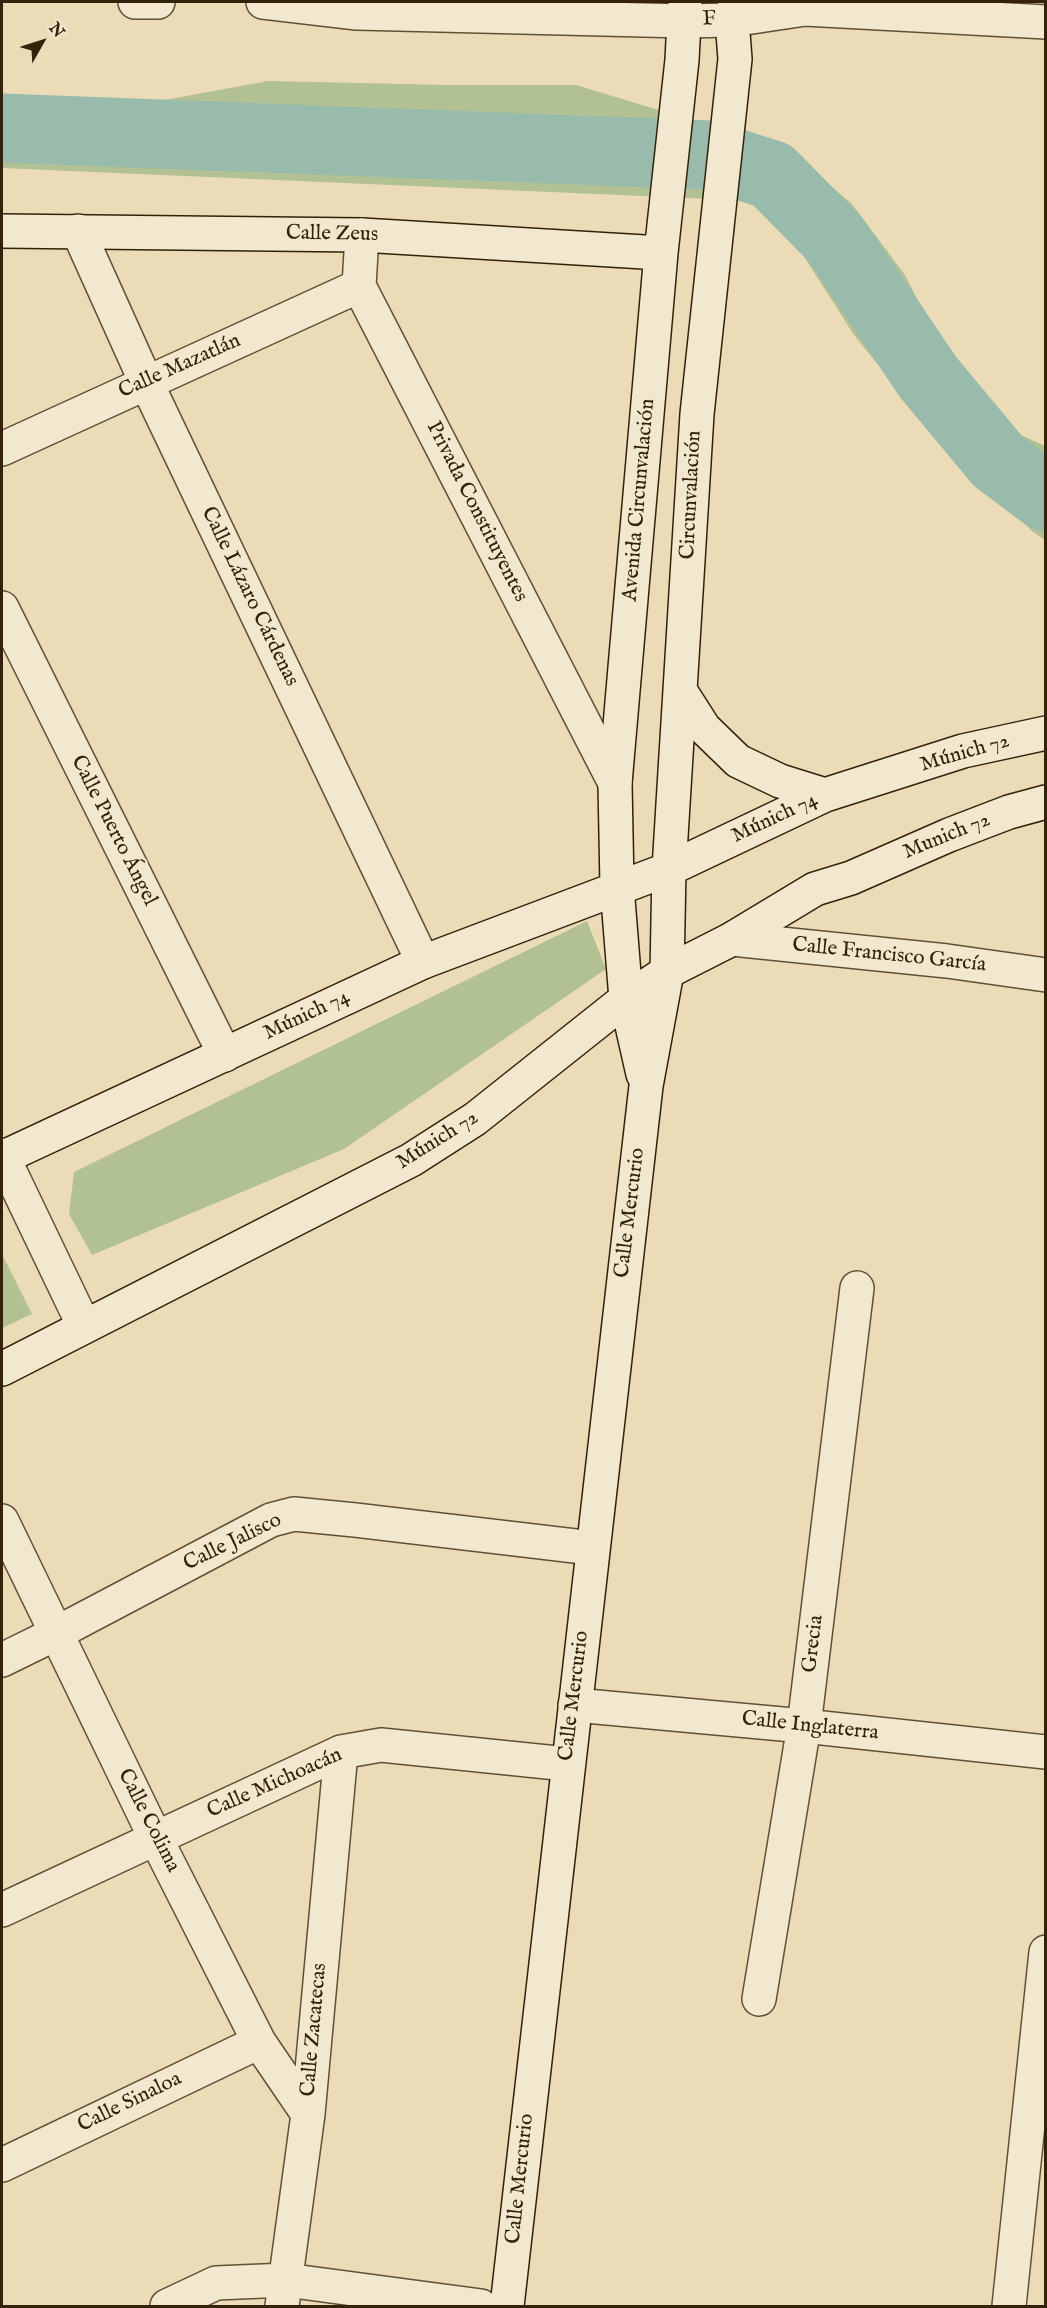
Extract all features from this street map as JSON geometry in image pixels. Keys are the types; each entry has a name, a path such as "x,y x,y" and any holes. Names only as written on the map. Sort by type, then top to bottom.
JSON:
{"street":[{"path":"135,2 158,2"},
{"name":"F","path":"263,2 358,7 685,11 805,9 1046,22"},
{"name":"Avenida Circunvalación","path":"626,999 617,887 615,783 685,11"},
{"name":"Circunvalación","path":"667,972 669,869 697,414 735,59 734,11"},
{"name":"Calle Zeus","path":"2,231 664,237"},
{"name":"Calle Lázaro Cárdenas","path":"78,231 146,382 423,962"},
{"path":"359,286 362,235"},
{"name":"Calle Mazatlán","path":"2,449 359,286"},
{"name":"Privada Constituyentes","path":"359,286 615,783"},
{"name":"Calle Puerto Ángel","path":"2,608 225,1055"},
{"path":"681,692 704,728 738,761 780,781 825,795"},
{"name":"Múnich 72","path":"885,777 963,751 1046,734"},
{"name":"Múnich 74","path":"2,1157 423,962 669,869 825,795 885,777"},
{"name":"Munich 72","path":"851,878 949,835 1046,802"},
{"name":"Múnich 72","path":"2,1369 411,1160 475,1119 626,999 667,972 732,939 815,890 851,878"},
{"name":"Calle Francisco García","path":"732,939 947,961 1046,975"},
{"name":"Calle Mercurio","path":"507,2307 567,1764 646,1086 667,972"},
{"name":"Calle Mercurio","path":"626,999 646,1086"},
{"path":"2,1157 84,1326"},
{"name":"Grecia","path":"759,1999 804,1726 857,1288"},
{"name":"Calle Jalisco","path":"2,1660 271,1520 294,1514 592,1548"},
{"name":"Calle Colima","path":"2,1521 155,1837 259,2042 308,2114"},
{"name":"Calle Inglaterra","path":"575,1705 804,1726 1046,1752"},
{"name":"Calle Michoacán","path":"2,1910 341,1752 381,1745 567,1764"},
{"name":"Calle Zacatecas","path":"284,2293 308,2114 341,1752"},
{"path":"1009,2307 1046,1952"},
{"name":"Calle Sinaloa","path":"2,2165 259,2042"},
{"path":"166,2307 216,2283 284,2293 481,2307"}],"green space":[{"path":"268,81 576,85 787,149 852,204 905,275 952,367 1010,430 1045,446 1045,540 1033,532 933,433 854,335 798,247 757,201 2,168 2,103 121,108"},
{"path":"587,921 606,969 344,1149 92,1255 69,1214 74,1172"},
{"path":"2,1254 32,1314 2,1328"}],"waterway":[{"path":"2,128 709,155 772,175 835,239 928,377 998,461 1046,497"}]}
